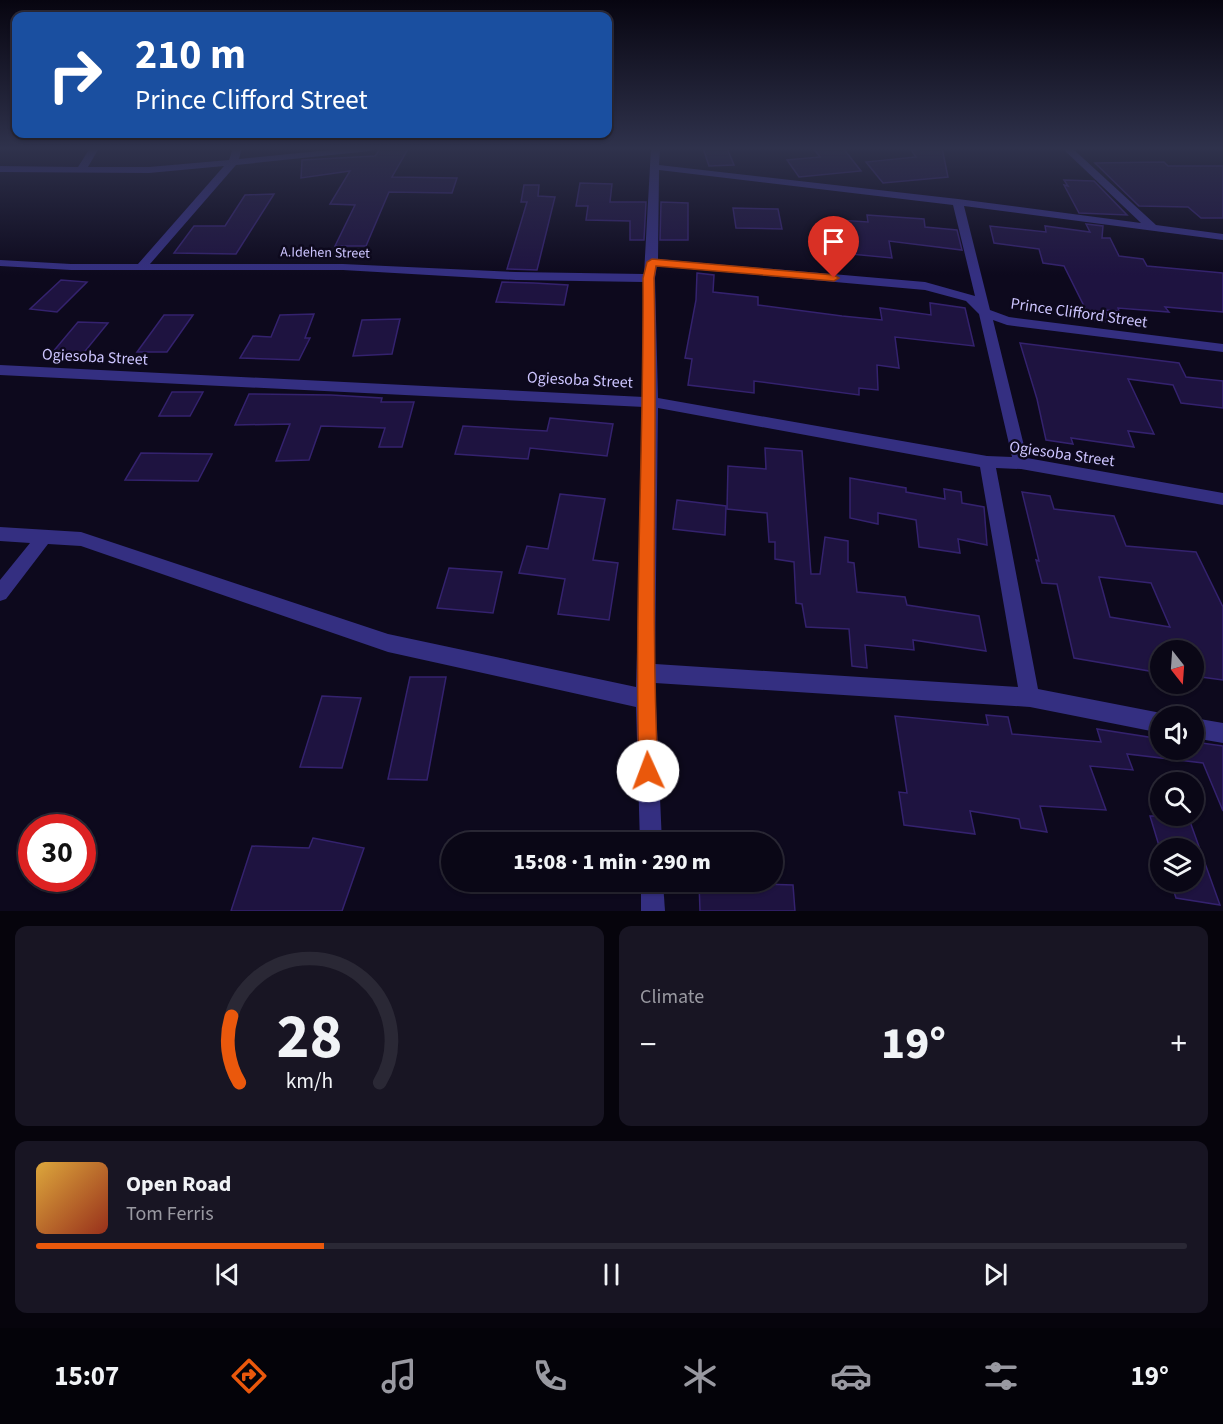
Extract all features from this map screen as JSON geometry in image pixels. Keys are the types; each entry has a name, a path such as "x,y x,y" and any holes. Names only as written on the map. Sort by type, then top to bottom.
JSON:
{"street":[{"path":"141,267 208,191"},
{"path":"651,832 645,699 651,402 650,270 654,191"},
{"path":"859,191 1223,237"},
{"path":"1113,191 1154,229"},
{"path":"958,202 1021,463"},
{"name":"A.Idehen Street","path":"0,263 71,267 343,267 516,276 650,270"},
{"name":"Prince Clifford Street","path":"650,270 925,286 970,298 984,312 1007,321 1223,348"},
{"name":"Ogiesoba Street","path":"0,370 651,402 987,462 1021,463 1223,499"},
{"path":"987,462 1030,698"},
{"path":"0,534 81,539 388,643 645,699"},
{"path":"0,593 44,537"},
{"path":"647,672 1030,698 1150,721"},
{"path":"1204,730 1223,733"},
{"path":"652,892 653,911"}],"building":[{"path":"338,191 453,191 452,193 389,192 366,246 335,246 355,205 330,204"},
{"path":"523,191 538,191 538,196 555,197 537,270 507,269 527,202 521,202"},
{"path":"579,191 611,191 610,202 646,202 644,240 630,240 630,221 586,220 588,206 576,206"},
{"path":"1067,191 1103,191 1127,215 1079,213"},
{"path":"1123,191 1223,191 1223,218 1201,218 1188,207 1139,206"},
{"path":"274,194 236,254 174,253 194,226 225,226 245,195"},
{"path":"661,202 688,203 688,240 660,240"},
{"path":"733,208 778,209 782,229 736,228"},
{"path":"867,215 924,219 925,227 957,230 962,250 889,241 892,258 840,253 838,220 868,222"},
{"path":"1086,224 1103,226 1102,238 1110,238 1119,256 1143,259 1147,266 1223,273 1223,312 1165,307 1169,312 1118,308 1119,311 1105,310 1110,322 1091,320 1064,266 1043,263 1039,249 994,243 990,226 1046,232 1045,226 1090,232"},
{"path":"697,273 714,275 713,292 758,297 758,305 842,316 882,320 880,308 931,315 930,303 965,308 974,346 895,337 899,368 877,365 878,390 859,388 859,395 754,381 754,393 688,385 692,359 685,358 696,300"},
{"path":"61,280 87,282 57,312 30,309"},
{"path":"502,282 568,285 564,305 496,302"},
{"path":"314,314 305,338 310,338 299,360 240,358 253,336 271,337 280,315"},
{"path":"164,315 193,315 167,352 137,352"},
{"path":"400,319 392,354 353,356 362,320"},
{"path":"78,322 108,323 77,361 46,360"},
{"path":"1020,343 1179,363 1186,377 1223,381 1223,408 1181,403 1173,385 1128,379 1154,434 1128,431 1134,447 1071,438 1073,444 1046,440 1037,399"},
{"path":"172,392 203,392 190,416 159,416"},
{"path":"249,394 331,395 382,398 381,402 414,402 402,447 379,447 385,428 321,426 309,460 276,461 290,424 235,425"},
{"path":"550,418 613,424 607,456 530,448 528,459 455,454 463,426 547,431"},
{"path":"765,448 802,451 811,574 820,574 825,537 848,541 848,562 854,563 857,592 905,597 907,605 979,616 986,651 913,640 914,650 865,645 867,668 852,666 849,629 806,627 802,604 796,603 794,562 775,559 775,542 769,542 767,513 727,509 728,466 766,469"},
{"path":"141,453 212,454 198,481 125,480"},
{"path":"850,478 906,488 906,492 945,499 944,489 961,492 962,503 984,507 987,545 958,539 960,553 919,547 916,520 878,513 878,524 850,518"},
{"path":"1022,492 1050,496 1054,509 1114,516 1126,546 1196,552 1223,607 1223,680 1204,677 1204,640 1150,640 1150,671 1074,658 1057,584 1042,583 1036,560 1039,561","holes":["1099,577 1151,583 1170,627 1110,617"]},
{"path":"560,494 605,499 593,560 618,563 609,620 558,614 565,579 519,573 527,546 548,549"},
{"path":"677,500 726,506 725,535 673,529"},
{"path":"449,568 502,572 493,613 437,608"},
{"path":"410,677 446,677 427,780 388,779"},
{"path":"322,696 361,698 342,768 300,767"},
{"path":"986,715 1008,717 1012,734 1101,742 1097,729 1150,737 1150,757 1127,754 1133,770 1090,766 1106,810 1040,806 1047,832 1021,828 1019,819 970,811 975,834 904,825 899,792 907,793 895,716 988,725"},
{"path":"1204,743 1223,746 1223,811 1203,763 1178,760 1204,760"},
{"path":"1153,826 1192,826 1196,838 1157,838"},
{"path":"313,838 364,848 342,911 231,911 252,846 309,848"},
{"path":"1204,860 1220,905 1176,898 1174,892 1204,892"},
{"path":"783,885 793,885 795,911 700,911 699,892 783,892"}],"route":[{"path":"648,771 645,699 651,402 649,278 652,262 834,278"}]}
